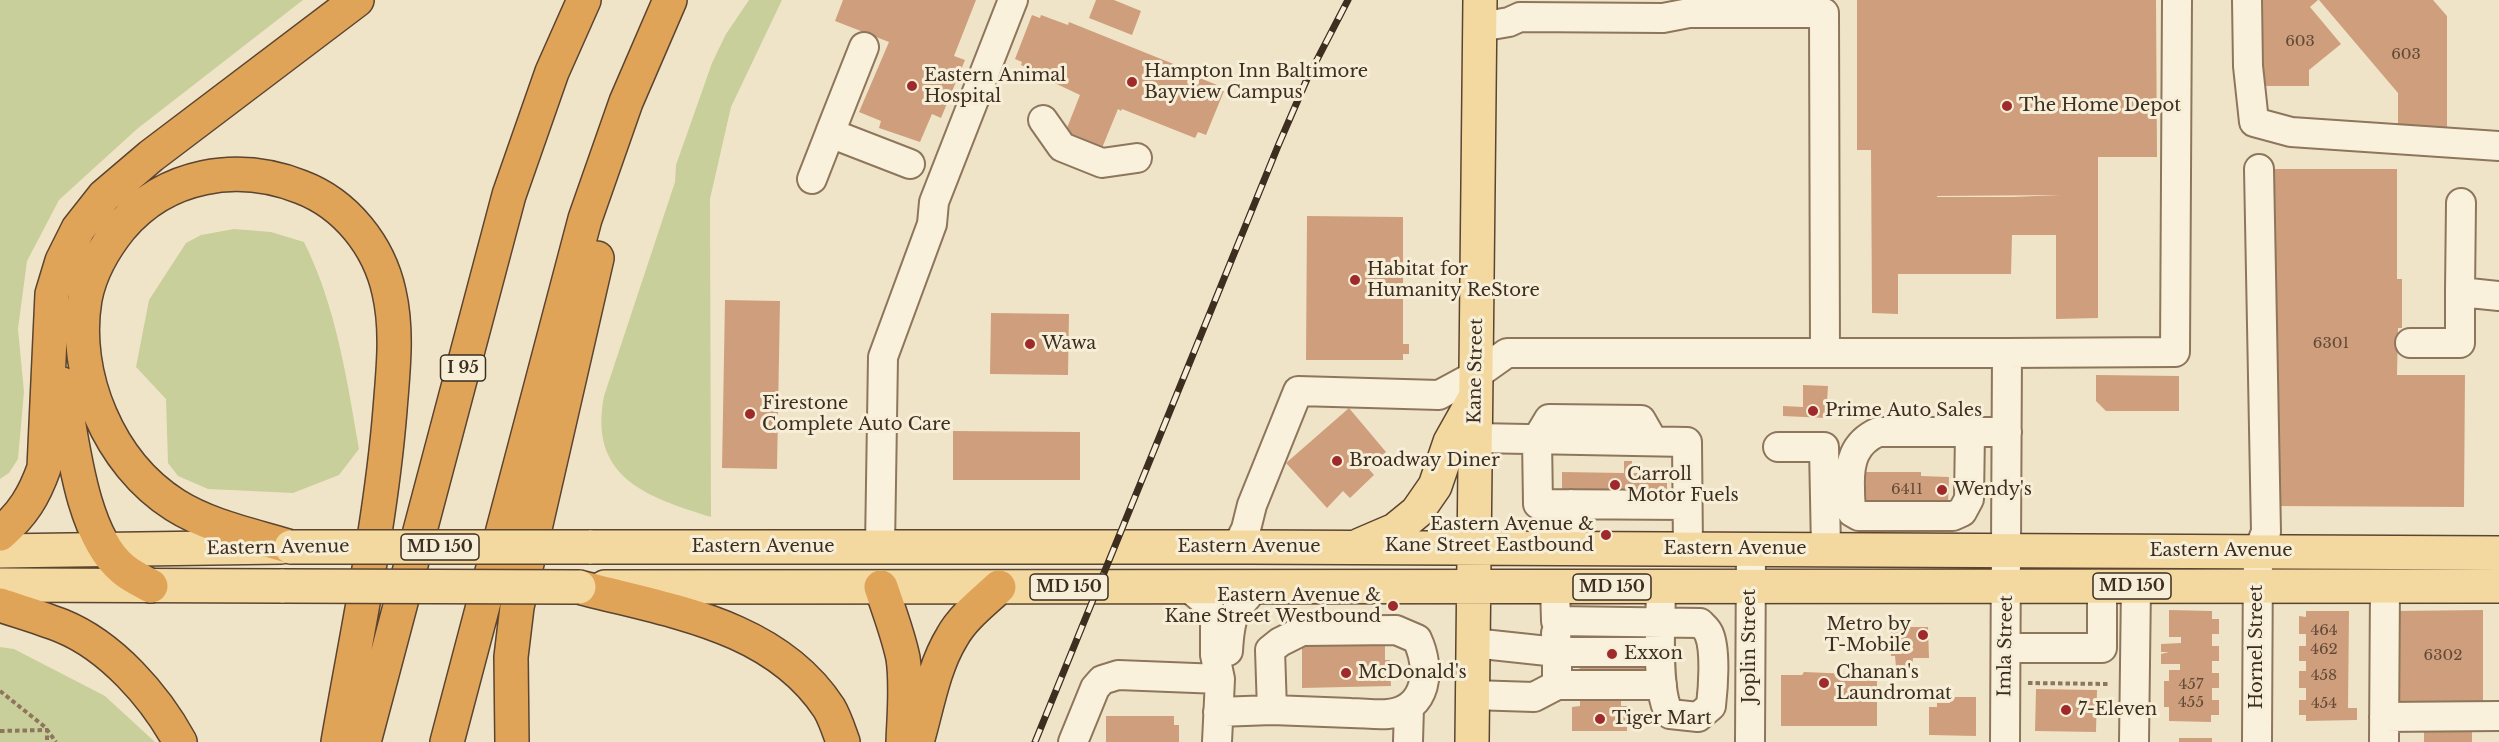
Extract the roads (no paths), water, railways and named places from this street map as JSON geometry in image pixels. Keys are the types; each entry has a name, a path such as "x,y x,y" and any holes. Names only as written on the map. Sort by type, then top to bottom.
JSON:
{"highway":[{"path":"0,534 16,520 34,495 44,468 52,294 62,261 78,229 104,196 151,156 357,0"},
{"name":"I 95","path":"364,742 509,195 552,72 584,0"},
{"path":"447,742 585,219 626,102 668,5"},
{"path":"512,742 511,657 517,607 605,225 636,107 668,5"},
{"path":"291,547 204,520 173,504 141,477 116,443 95,404 85,367 83,330 85,298 93,272 108,243 135,211 168,189 201,178 239,173 279,178 311,190 337,207 362,232 378,259 389,290 394,321 394,339 387,444 379,505 339,742"},
{"path":"51,329 83,492 92,525 107,551 123,569 151,586"},
{"path":"579,587 715,624 755,640 785,660 811,684 830,710 843,742"},
{"path":"881,587 903,660 905,689 903,742"},
{"path":"918,742 938,669 952,637 969,614 999,587"},
{"path":"0,605 64,627 104,651 137,681 167,718 180,742"}],"main road":[{"name":"Kane Street","path":"1472,742 1480,13"},
{"path":"1354,547 1395,530 1417,512 1435,486 1450,442 1476,386"},
{"name":"Eastern Avenue","path":"0,551 291,547 880,546 2008,549 2499,553"},
{"path":"880,546 881,587"},
{"name":"Eastern Avenue","path":"0,585 2499,586"}],"street":[{"path":"880,546 883,357 932,224 934,202 1013,0"},
{"path":"1238,547 1246,529 1252,505 1298,391 1439,395 1476,386 1507,353 2175,351 2177,0"},
{"path":"2247,0 2248,66 2254,122 2291,132 2499,146"},
{"path":"1480,13 1509,22 1520,17 1663,18 1678,6 1823,6 1826,353"},
{"path":"812,179 864,47"},
{"path":"1043,120 1062,147 1102,163 1137,158"},
{"path":"830,133 910,164"},
{"name":"Hornel Street","path":"2257,742 2258,552 2266,532 2259,169"},
{"path":"2410,343 2460,343 2461,203"},
{"path":"2460,292 2499,296"},
{"name":"Imla Street","path":"2005,742 2008,549 2007,353"},
{"path":"1970,432 1969,499 1962,512 1953,516 1859,516 1852,512 1849,476 1851,461 1857,447 1869,436 1878,432 1970,432 2007,432"},
{"path":"1475,438 1687,441 1688,549"},
{"path":"1537,439 1538,504 1687,505"},
{"path":"1778,447 1824,447 1826,549"},
{"path":"1571,504 1571,548"},
{"name":"Joplin Street","path":"1750,742 1751,549"},
{"path":"1556,621 1661,622 1700,623 1709,632 1712,644 1713,690 1711,706 1698,717 1670,714 1665,707 1662,689 1661,622 1660,586"},
{"path":"2006,648 2102,648 2102,586"},
{"path":"2134,742 2136,586"},
{"path":"2385,586 2384,730 2499,716"},
{"path":"1188,587 1206,602 1215,621 1215,655 1220,679"},
{"path":"1217,742 1220,679 1228,655 1230,622 1240,603 1256,587"},
{"path":"1555,587 1557,686"},
{"path":"1218,712 1272,710 1389,714 1409,707 1420,694 1426,678 1424,654 1417,639 1396,630 1302,631 1270,650 1272,710"},
{"path":"1473,643 1557,652 1661,652"},
{"path":"1073,742 1095,688 1102,680 1118,675 1220,679"},
{"path":"1472,695 1534,697 1557,686 1662,689"},
{"path":"1408,742 1409,707"}],"railway":[{"path":"1035,742 1278,146 1307,79 1348,0"}],"place":[{"name":"Hampton Inn Baltimore Bayview Campus","path":"1132,82"},
{"name":"Eastern Animal Hospital","path":"912,86"},
{"name":"The Home Depot","path":"2007,106"},
{"name":"Habitat for Humanity ReStore","path":"1355,280"},
{"name":"Wawa","path":"1030,344"},
{"name":"Prime Auto Sales","path":"1813,411"},
{"name":"Firestone Complete Auto Care","path":"750,414"},
{"name":"Broadway Diner","path":"1337,461"},
{"name":"Carroll Motor Fuels","path":"1615,485"},
{"name":"Wendy's","path":"1942,490"},
{"name":"Eastern Avenue & Kane Street Eastbound","path":"1606,535"},
{"name":"Eastern Avenue & Kane Street Westbound","path":"1393,606"},
{"name":"Metro by T-Mobile","path":"1923,635"},
{"name":"Exxon","path":"1612,654"},
{"name":"McDonald's","path":"1346,673"},
{"name":"Chanan's Laundromat","path":"1824,683"},
{"name":"7-Eleven","path":"2066,710"},
{"name":"Tiger Mart","path":"1600,719"}]}
